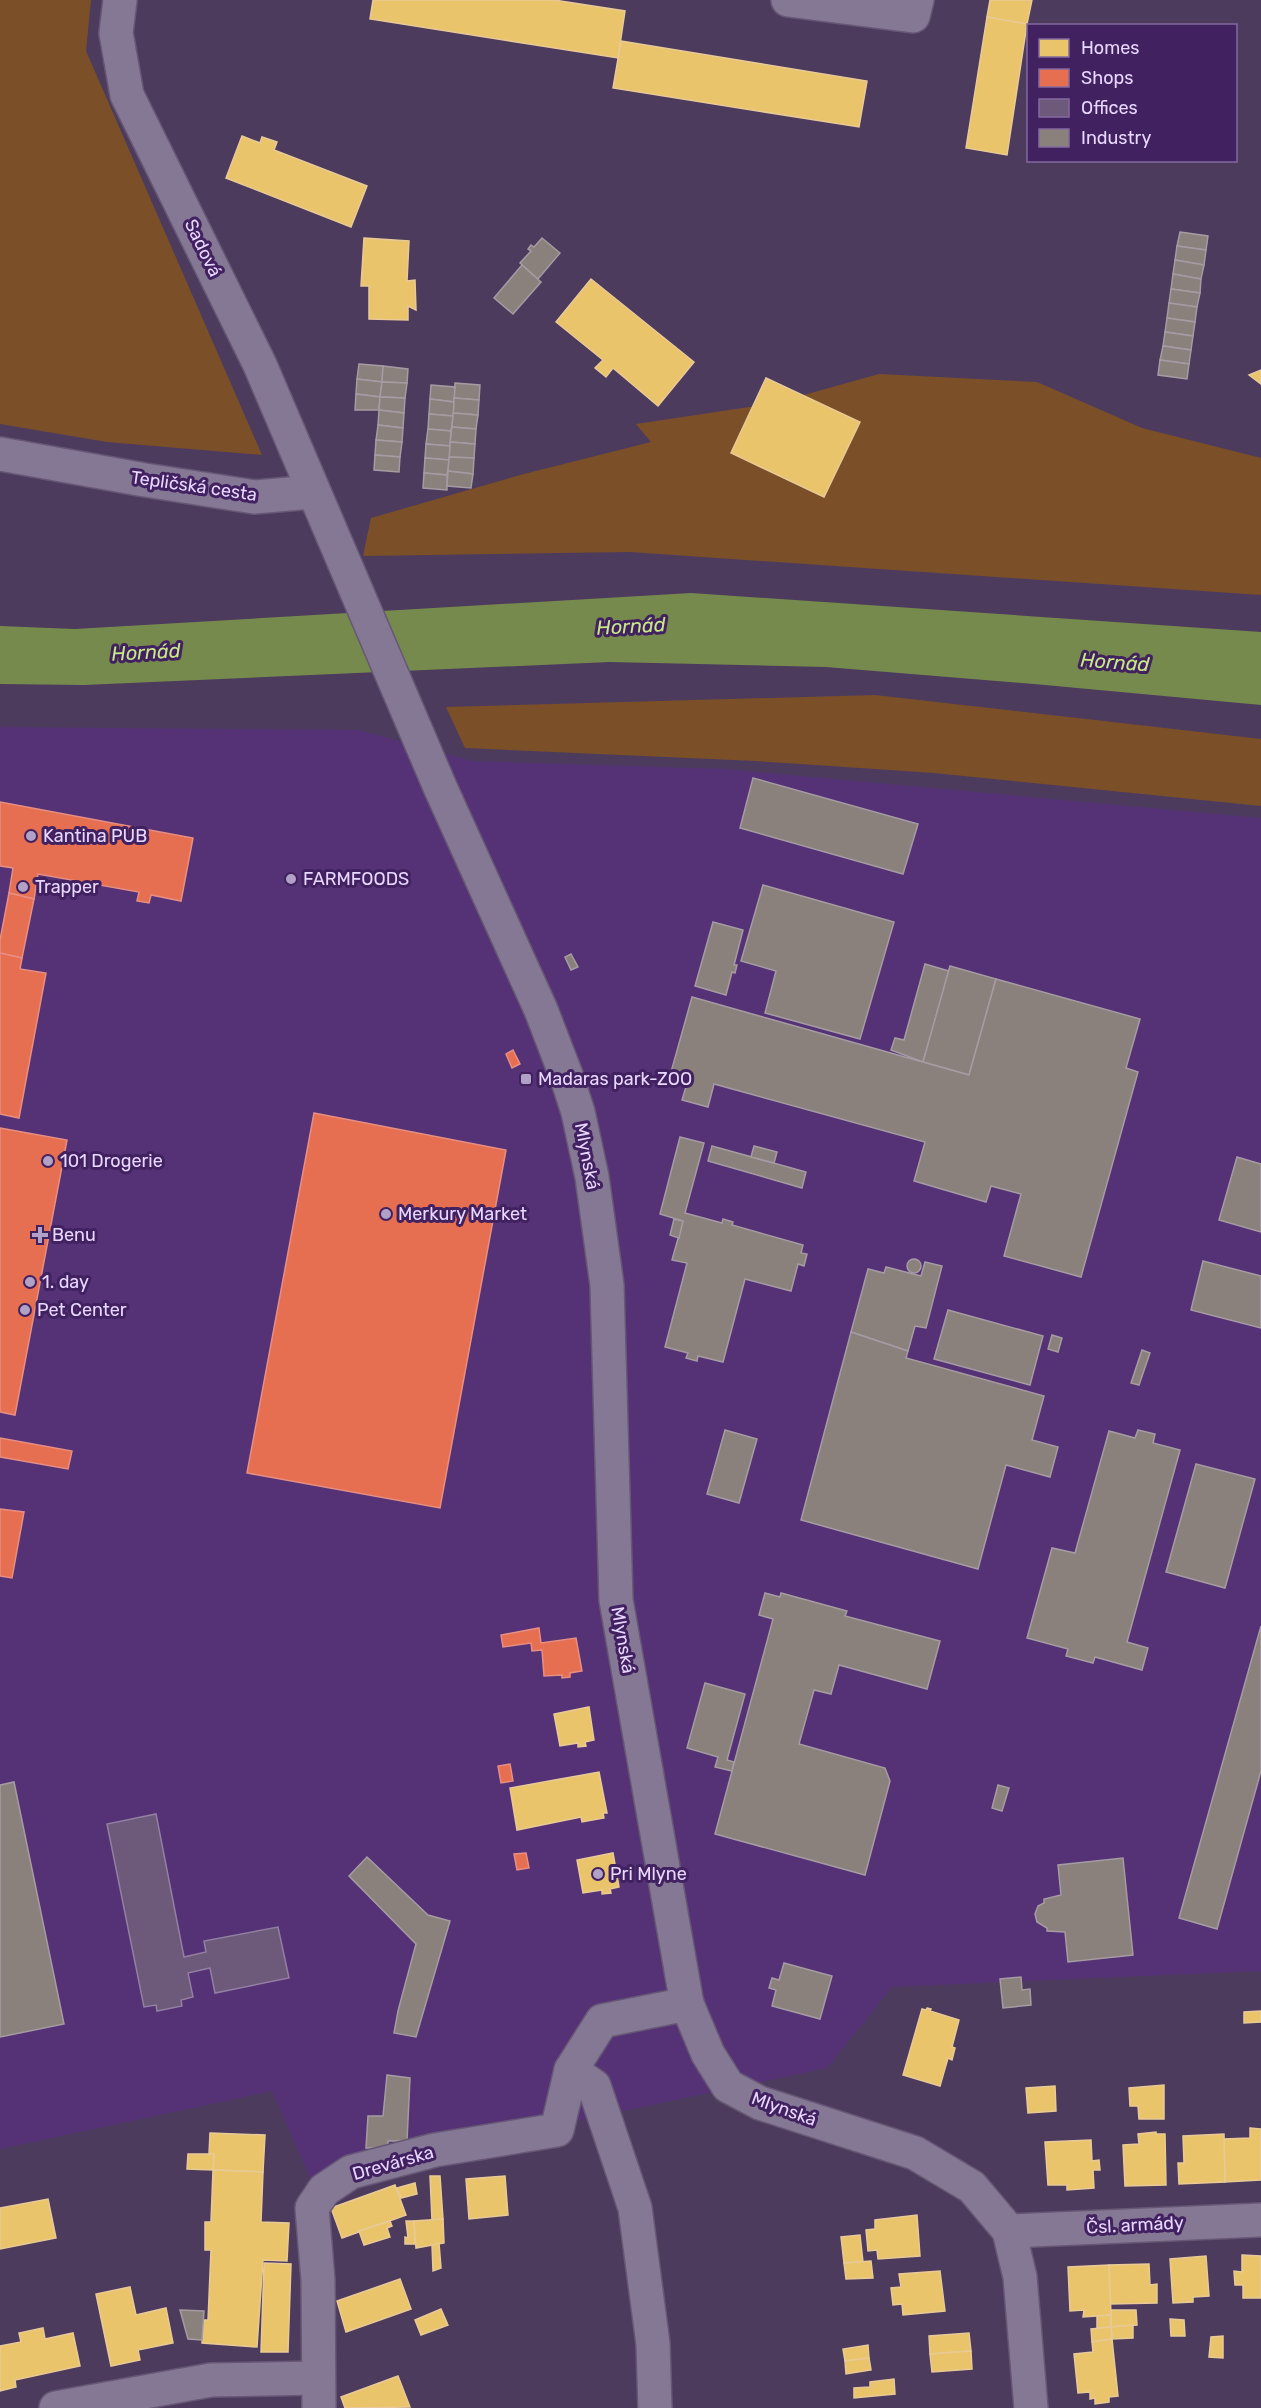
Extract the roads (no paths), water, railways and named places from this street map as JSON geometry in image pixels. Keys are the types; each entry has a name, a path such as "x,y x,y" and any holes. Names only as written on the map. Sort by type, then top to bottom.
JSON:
{"street":[{"name":"Sadová","path":"120,0 116,33 127,95 260,365 313,492"},
{"path":"788,0 913,16 917,0"},
{"name":"Tepličská cesta","path":"0,454 254,497 313,492"},
{"name":"Mlynská","path":"313,492 409,715 541,1010 566,1075 584,1140 599,1220 607,1285 616,1600 687,2004 708,2054 728,2085 760,2103 915,2153 972,2187 1010,2231 1020,2277 1031,2408"},
{"name":"Drevárska","path":"56,2408 211,2380 319,2393 318,2280 312,2208 324,2190 351,2172 435,2150 557,2130 572,2070 602,2021 687,2004"},
{"path":"572,2070 594,2086 635,2208 653,2344 655,2408"},
{"name":"Čsl. armády","path":"1010,2231 1261,2220"}],"water":[{"name":"Hornád","path":"691,593 1261,632 1261,705 826,667 610,662 84,685 0,684 0,626 75,629"}],"place":[{"name":"Kantina PUB","path":"31,836"},
{"name":"FARMFOODS","path":"291,879"},
{"name":"Trapper","path":"23,887"},
{"name":"Madaras park-ZOO","path":"526,1079"},
{"name":"101 Drogerie","path":"48,1161"},
{"name":"Merkury Market","path":"386,1214"},
{"name":"Benu","path":"40,1235"},
{"name":"1. day","path":"30,1282"},
{"name":"Pet Center","path":"25,1310"},
{"name":"Pri Mlyne","path":"598,1874"}]}
